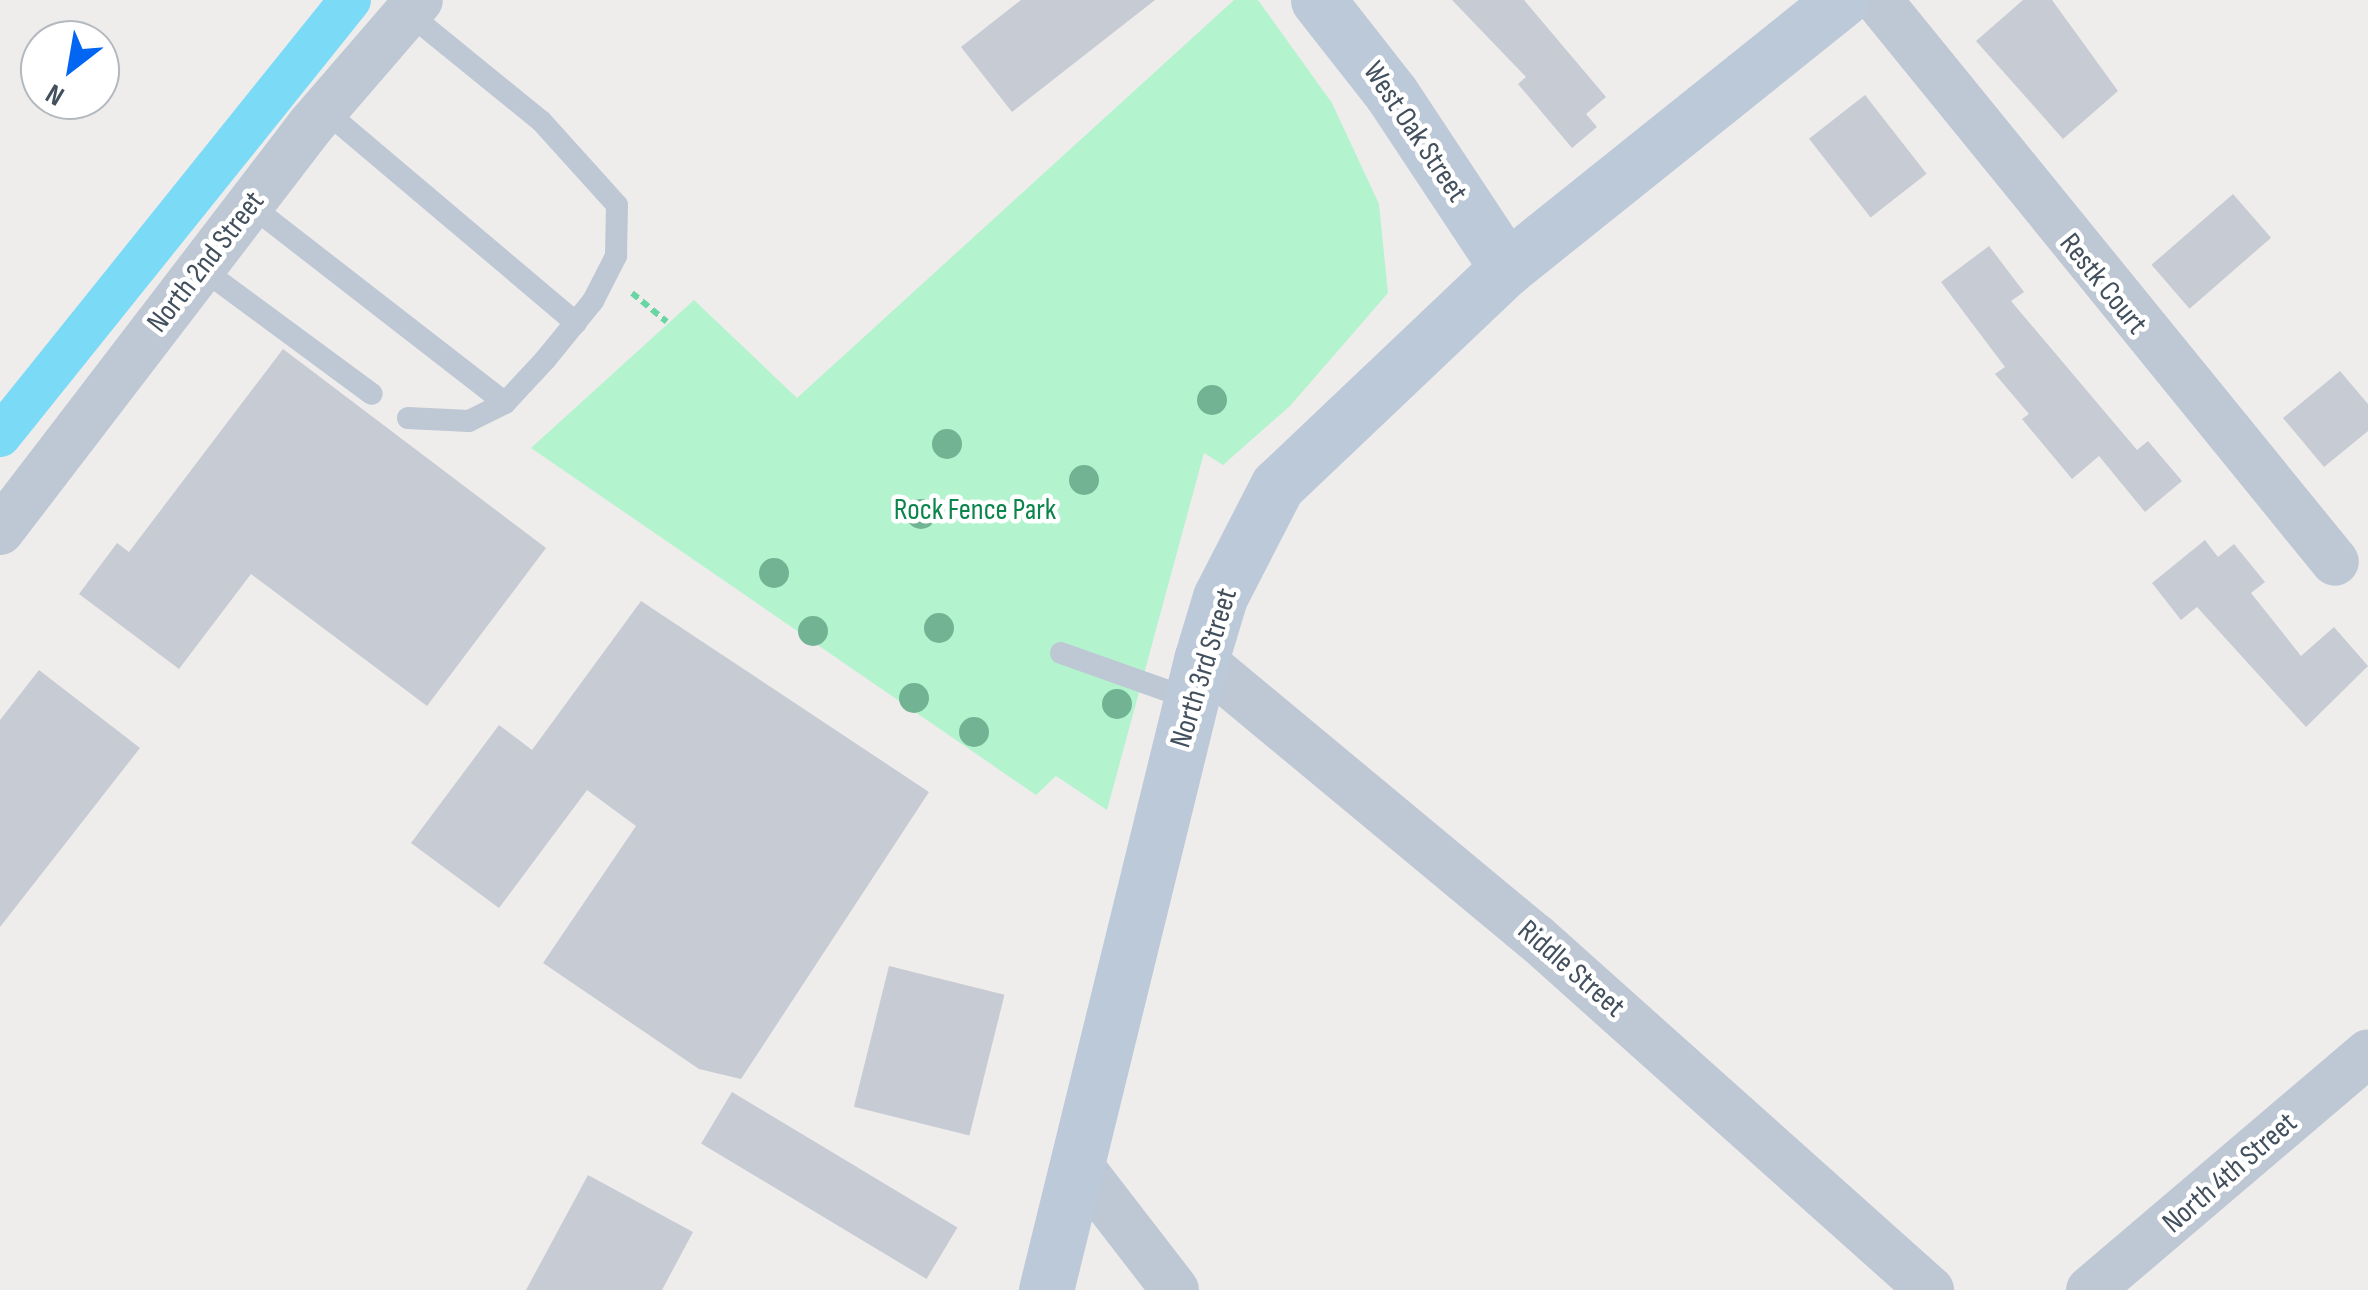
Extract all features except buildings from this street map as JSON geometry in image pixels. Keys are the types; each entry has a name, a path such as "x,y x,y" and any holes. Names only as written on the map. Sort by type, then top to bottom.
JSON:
{"main road":[{"name":"West Oak Street","path":"1318,0 1391,93 1507,268"},
{"name":"North 3rd Street","path":"1046,1290 1196,680 1220,597 1277,486 1507,268 1842,0"}],"street":[{"name":"Restk Court","path":"1878,0 2335,562"},
{"name":"North 2nd Street","path":"0,531 324,110 413,7"},
{"name":"Riddle Street","path":"1196,680 1536,937 1930,1290"},
{"name":"North 4th Street","path":"2090,1290 2368,1053"},
{"path":"1077,1163 1175,1290"}],"lane":[{"path":"408,418 469,421 505,403 576,322 606,275 616,256 617,205 541,121 413,7"},
{"path":"324,110 576,322"},
{"path":"250,204 505,403"},
{"path":"201,268 372,394"},
{"path":"1061,654 1196,680"}],"path":[{"path":"606,275 667,322"}],"green space":[{"name":"Rock Fence Park","path":"1234,0 1258,0 1332,103 1379,204 1388,293 1290,406 1223,465 1204,453 1107,810 1056,776 1036,795 531,448 694,300 797,398"}],"waterway":[{"path":"0,436 350,0"}]}
